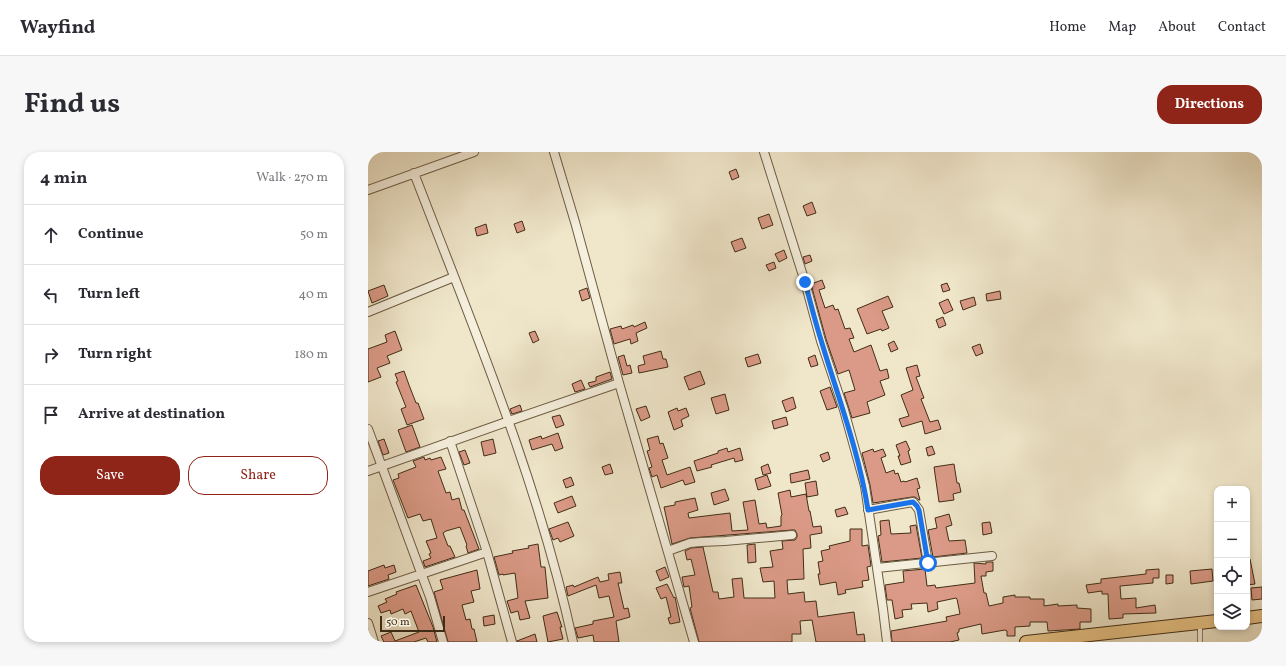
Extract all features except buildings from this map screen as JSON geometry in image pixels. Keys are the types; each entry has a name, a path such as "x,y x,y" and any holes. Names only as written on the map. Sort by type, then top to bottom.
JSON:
{"main road":[{"path":"1250,618 1262,616"},
{"path":"1026,642 1214,621"}],"street":[{"path":"368,190 474,152"},
{"path":"554,152 694,642"},
{"path":"764,152 805,282 821,341 846,417 865,486 887,642"},
{"path":"414,174 509,421 549,547 573,642"},
{"path":"368,312 454,277"},
{"path":"368,471 450,441 620,383"},
{"path":"368,429 422,575 444,642"},
{"path":"450,441 487,552 512,642"},
{"path":"868,510 913,502 919,510 928,563"},
{"path":"668,551 690,543 792,534"},
{"path":"368,592 487,552"},
{"path":"877,568 992,556"},
{"path":"368,623 374,642"}],"lane":[{"path":"1200,623 1200,642"}],"route":[{"path":"805,282 821,341 844,410 861,470 868,510 913,502 919,510 928,563"}]}
